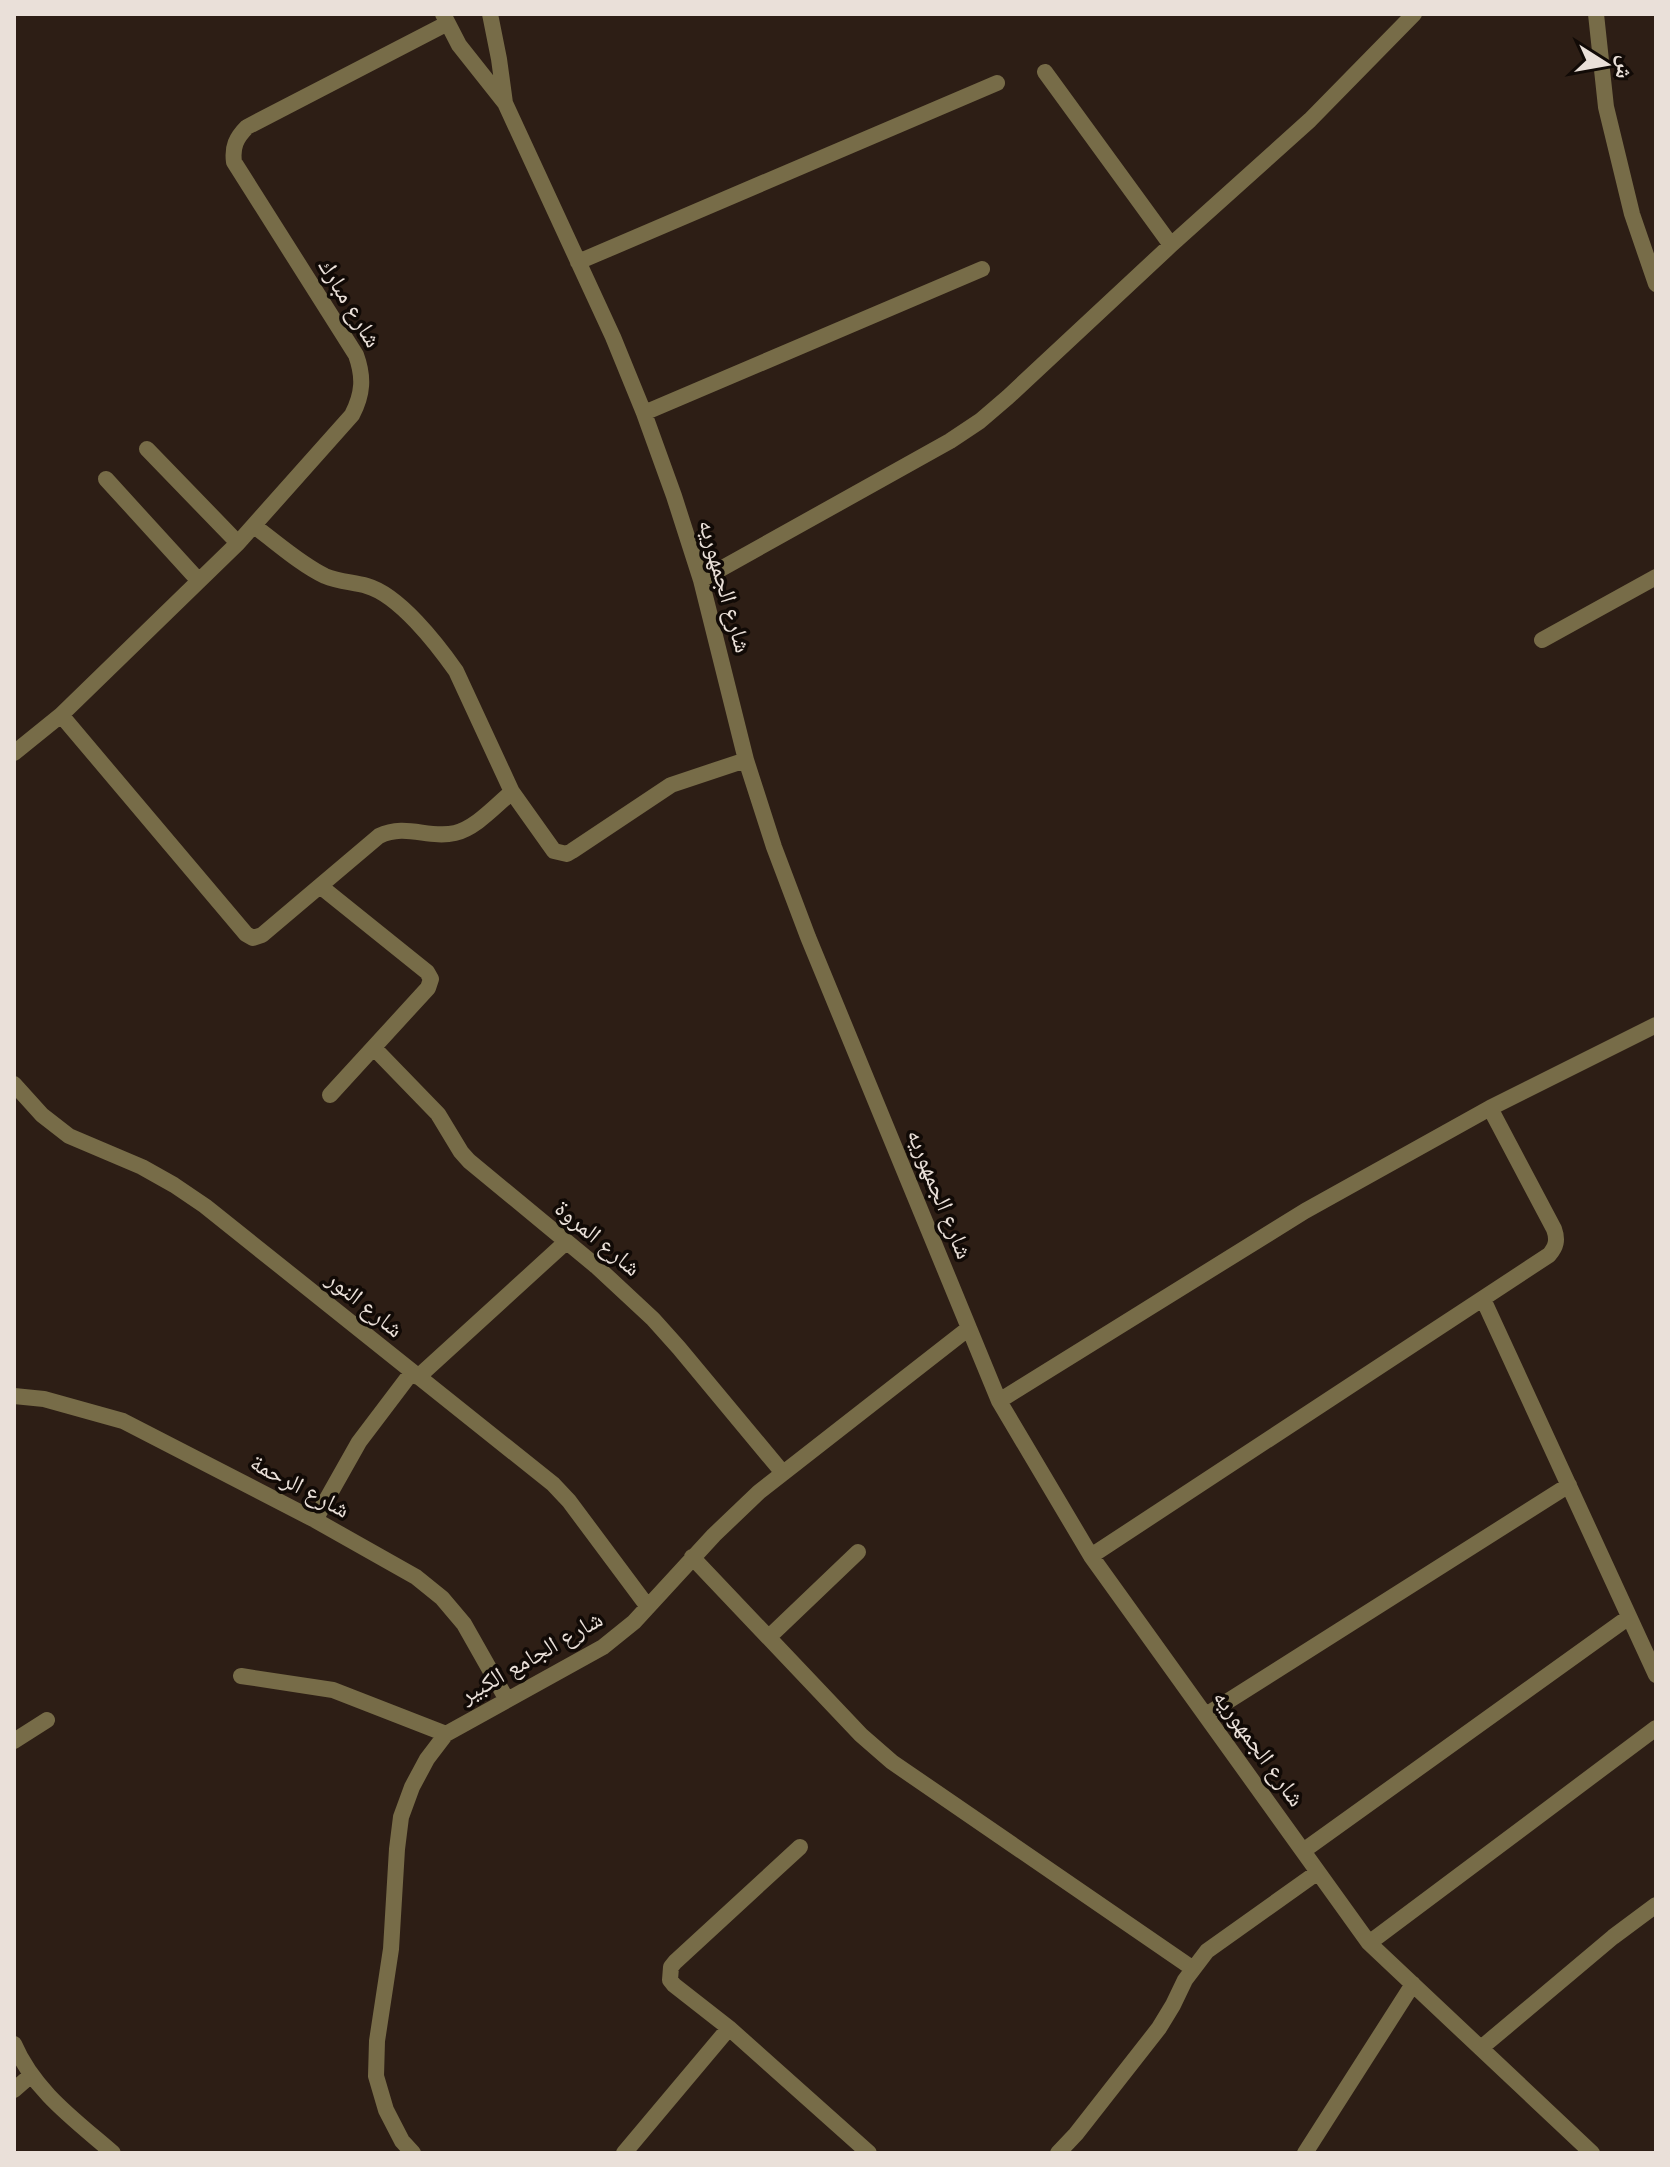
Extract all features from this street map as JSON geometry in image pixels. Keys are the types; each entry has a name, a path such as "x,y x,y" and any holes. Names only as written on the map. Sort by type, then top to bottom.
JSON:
{"street":[{"name":"شارع الجمهوريه","path":"490,14 505,103"},
{"path":"701,580 918,460 980,421 1310,120 1414,14"},
{"path":"1596,14 1606,107 1632,214 1656,284"},
{"name":"شارع الجمهوريه","path":"444,19 473,65 505,103 613,337 644,413 701,580 746,760 774,847 999,1401 1091,1556 1369,1943 1592,2153"},
{"name":"شارع مبارك","path":"14,753 61,715 238,543 352,415 362,385 356,355 234,162 235,143 247,127 444,19"},
{"path":"1045,72 1171,245"},
{"path":"578,262 997,83"},
{"path":"644,413 982,269"},
{"path":"147,449 238,543"},
{"path":"106,479 199,581"},
{"path":"254,526 317,572 339,581 367,586 397,602 446,655 512,792 554,851 567,854 671,785 746,760"},
{"path":"1542,640 1656,577"},
{"path":"61,715 253,938 262,935 379,836 399,829 446,834 464,830 512,792"},
{"path":"320,886 430,975 431,979 428,988 330,1095"},
{"path":"999,1401 1305,1211 1490,1108 1656,1025"},
{"name":"شارع المروة","path":"374,1048 438,1114 469,1161 653,1319 783,1473"},
{"name":"شارع النور","path":"14,1084 42,1115 69,1136 142,1167 205,1206 553,1484 648,1607"},
{"path":"1091,1556 1549,1255 1556,1243 1554,1229 1490,1108"},
{"path":"315,1520 359,1442 415,1374 566,1242"},
{"path":"1483,1299 1656,1675"},
{"name":"شارع الجامع الكبير","path":"413,2153 402,2141 386,2110 376,2076 377,2041 391,1949 401,1817 427,1759 446,1734 603,1647 619,1635 737,1513 783,1473 969,1328"},
{"name":"شارع الرحمة","path":"14,1396 44,1399 123,1421 315,1520 416,1577 442,1598 464,1624 507,1700"},
{"path":"1206,1715 1569,1485"},
{"path":"769,1637 858,1552"},
{"path":"692,1557 861,1735 892,1762 1192,1968"},
{"path":"1303,1851 1629,1617"},
{"path":"241,1676 333,1690 446,1734"},
{"path":"14,1741 47,1720"},
{"path":"1369,1943 1656,1728"},
{"path":"800,1847 671,1967 670,1980 729,2028 869,2153"},
{"path":"1058,2153 1159,2028 1192,1968 1207,1951 1318,1872"},
{"path":"1481,2048 1613,1937 1656,1905"},
{"path":"1305,2153 1413,1984"},
{"path":"624,2153 729,2028"},
{"path":"14,2044 30,2076 46,2095 113,2153"},
{"path":"14,2090 30,2076"}]}
